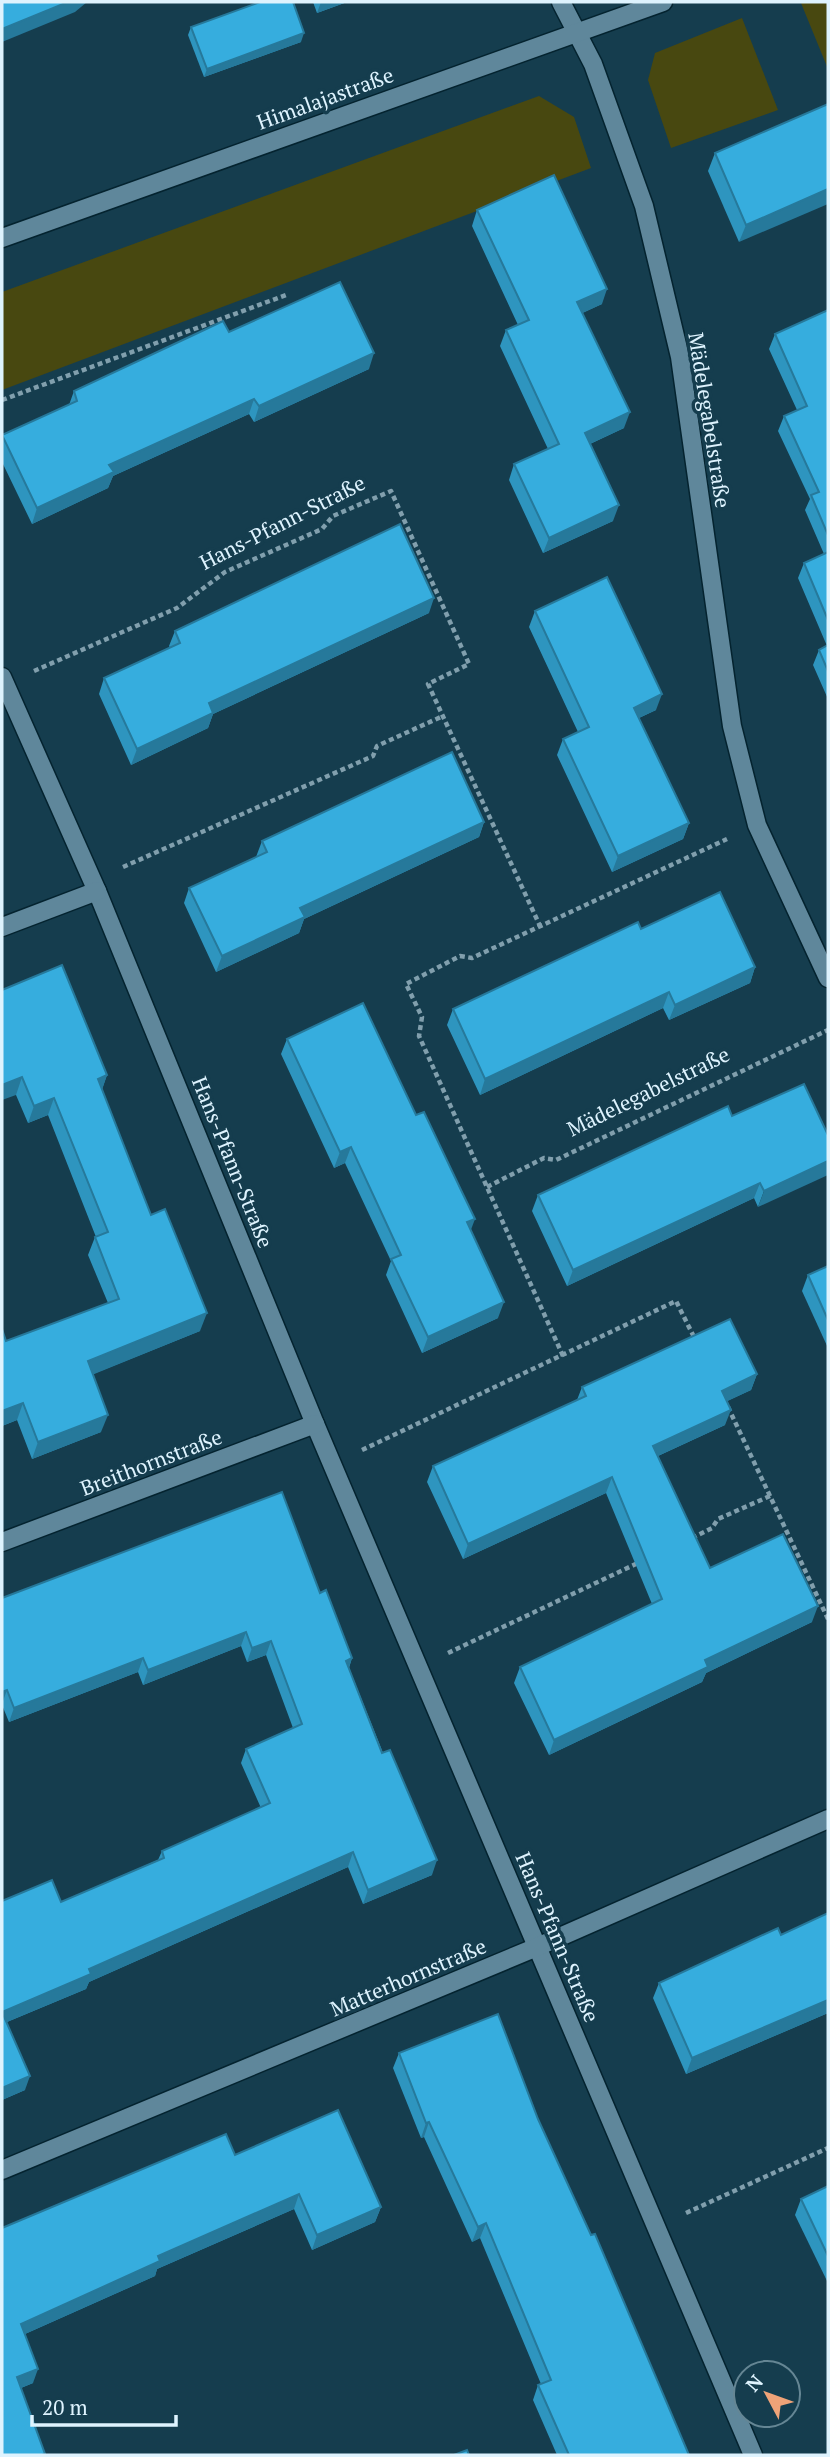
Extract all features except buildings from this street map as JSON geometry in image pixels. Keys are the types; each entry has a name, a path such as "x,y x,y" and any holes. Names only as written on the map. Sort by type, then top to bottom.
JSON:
{"street":[{"name":"Mädelegabelstraße","path":"561,2 593,64 644,206 680,357 732,726 757,825 828,978"},
{"name":"Himalajastraße","path":"2,238 663,2"},
{"name":"Hans-Pfann-Straße","path":"3,681 94,884 315,1424 753,2455"},
{"path":"2,927 94,884"},
{"name":"Breithornstraße","path":"2,1542 315,1424"},
{"name":"Matterhornstraße","path":"2,2170 537,1948 828,1819"}],"path":[{"path":"2,400 286,295"},
{"name":"Hans-Pfann-Straße","path":"3,681 177,608 225,572 323,529 333,516 391,491 469,664 428,684 443,716"},
{"path":"94,884 373,755 377,746 443,716 540,926"},
{"path":"563,1356 419,1036 422,1017 406,984 460,956 472,958 757,825"},
{"name":"Mädelegabelstraße","path":"487,1187 544,1158 556,1160 828,1030"},
{"path":"333,1464 676,1301 700,1350"},
{"path":"723,1398 828,1619"},
{"path":"687,1540 712,1528 718,1519 770,1496"},
{"path":"418,1666 649,1558"},
{"path":"656,2226 828,2148"}],"shaded area":[{"path":"828,2 828,69 801,3"},
{"path":"742,18 778,110 671,148 648,80 655,53"},
{"path":"539,96 574,117 591,168 2,390 2,292"}]}
